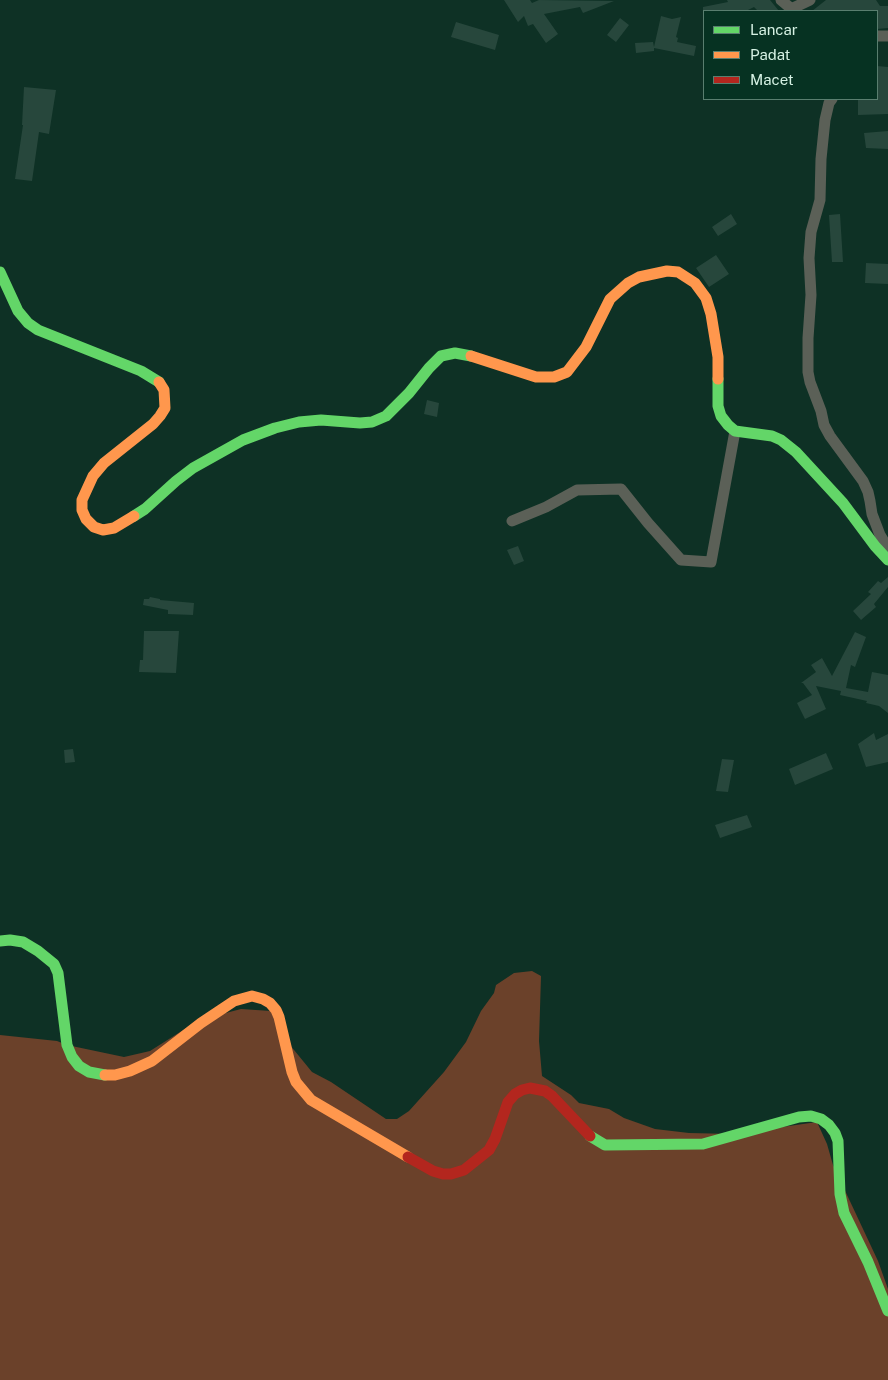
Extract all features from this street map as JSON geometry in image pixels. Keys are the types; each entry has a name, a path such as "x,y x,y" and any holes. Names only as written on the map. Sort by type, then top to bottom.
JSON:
{"street":[{"path":"781,0 792,10 810,0"},
{"path":"831,100 825,120 821,159 820,200 811,232 808,372 824,425 868,492 874,521 888,548"},
{"path":"0,272 18,312 28,323 38,330 141,371 160,383 164,390 165,408 160,416 153,424 104,463 86,489 82,500 82,510 86,519 94,527 103,530 114,528 126,522 145,510 193,468 251,437 299,422 322,420 360,423 372,422 386,416 441,356 454,353 469,355 536,377 554,377 567,372 579,359 610,299 628,283 639,277 667,271 678,272 695,283 706,298 711,314 718,357 718,406 728,425 736,431 772,436 781,440 796,452 843,503 875,546 888,560"},
{"path":"512,521 546,507 577,490 621,490 681,560 711,562 736,431"},
{"path":"0,941 23,942 38,950 54,964 58,973 67,1045 72,1057 79,1066 90,1072 102,1075 115,1075 130,1071 152,1061 201,1023 234,1001 252,996 263,999 276,1010 292,1072 296,1082 311,1100 382,1143 442,1174 464,1170 489,1150 495,1139 508,1102 515,1094 530,1088 545,1091 552,1096 592,1138 605,1145 703,1144 799,1117 811,1116 821,1119 829,1125 838,1141 840,1194 844,1213 868,1262 888,1311"}],"shaded area":[{"path":"532,971 541,976 539,1041 542,1076 571,1095 579,1103 609,1109 624,1118 655,1129 689,1133 733,1134 817,1122 827,1144 833,1165 878,1261 888,1289 888,1380 0,1380 0,1035 57,1041 67,1045 124,1057 150,1051 199,1020 241,1009 271,1011 281,1034 312,1072 331,1082 386,1119 397,1119 409,1111 444,1072 466,1042 481,1011 494,993 496,985 514,973"}],"building":[{"path":"504,0 530,0 532,3 539,0 614,1 583,13 580,7 544,14 558,34 546,43 533,24 528,26 524,16 518,22"},
{"path":"727,0 770,0 778,10 757,10 754,7 748,10 703,10 703,7 728,2"},
{"path":"826,0 876,0 880,6 888,6 888,28 878,29 878,10 813,10"},
{"path":"661,16 672,19 681,17 676,37 678,38 677,42 696,46 694,56 654,48 654,51 636,53 635,43 653,42 654,47"},
{"path":"620,18 629,25 616,42 607,35"},
{"path":"456,22 499,35 495,50 451,37"},
{"path":"878,66 888,67 888,114 858,115 858,100 878,100"},
{"path":"24,87 56,90 49,134 39,132 32,181 15,179 23,125"},
{"path":"888,131 888,149 866,148 864,133"},
{"path":"731,214 737,224 718,236 712,227"},
{"path":"840,214 843,262 832,262 829,215"},
{"path":"716,255 729,274 709,287 696,268"},
{"path":"866,263 888,264 888,284 865,283"},
{"path":"427,400 439,403 437,417 424,414"},
{"path":"518,546 524,561 514,565 507,550"},
{"path":"888,577 888,587 874,604 876,607 861,620 853,611 871,594 868,592 878,581 881,583"},
{"path":"150,597 160,600 194,603 193,615 168,614 168,610 143,605 144,599 149,599"},
{"path":"144,631 179,631 176,673 139,672 140,660 143,660"},
{"path":"855,632 866,637 855,667 851,665 846,688 868,692 872,672 888,675 888,713 879,706 866,703 867,701 840,695 841,691 816,686 826,709 805,719 797,703 812,695 801,683 816,672 811,665 822,658 832,676"},
{"path":"874,733 876,740 888,734 888,762 866,767 858,744"},
{"path":"73,749 75,762 65,763 64,750"},
{"path":"826,753 833,769 795,785 789,769"},
{"path":"722,759 734,760 728,792 716,791"},
{"path":"747,815 752,827 720,838 715,825"}],"traffic: fast":[{"path":"0,272 18,311 28,323 38,330 141,371 159,382"},
{"path":"134,516 145,509 193,468 243,440 275,428 299,422 321,420 372,422 386,416 441,356 455,353 471,356"},
{"path":"718,379 718,406 721,416 728,425 735,431 772,436 781,440 796,452 843,503 875,546 888,560"},
{"path":"0,941 23,942 54,964 58,973 67,1045 72,1057 79,1066 89,1072 105,1075"},
{"path":"590,1136 605,1145 703,1144 799,1117 811,1116 821,1119 829,1125 838,1141 840,1194 844,1213 868,1262 888,1311"}],"traffic: slow":[{"path":"471,356 536,377 554,377 567,372 586,347 610,299 628,283 639,277 667,271 678,272 695,283 706,298 711,314 718,357 718,379"},
{"path":"134,516 114,528 103,530 94,527 86,519 82,510 82,500 93,476 104,463 153,424 160,416 165,408 164,390 159,382"},
{"path":"105,1075 115,1075 130,1071 152,1061 201,1023 234,1001 252,996 270,1003 276,1010 292,1072 296,1082 311,1100 408,1157"}],"traffic: jam":[{"path":"408,1157 433,1171 443,1174 464,1170 489,1150 495,1139 508,1102 515,1094 530,1088 545,1091 552,1096 590,1136"}]}
